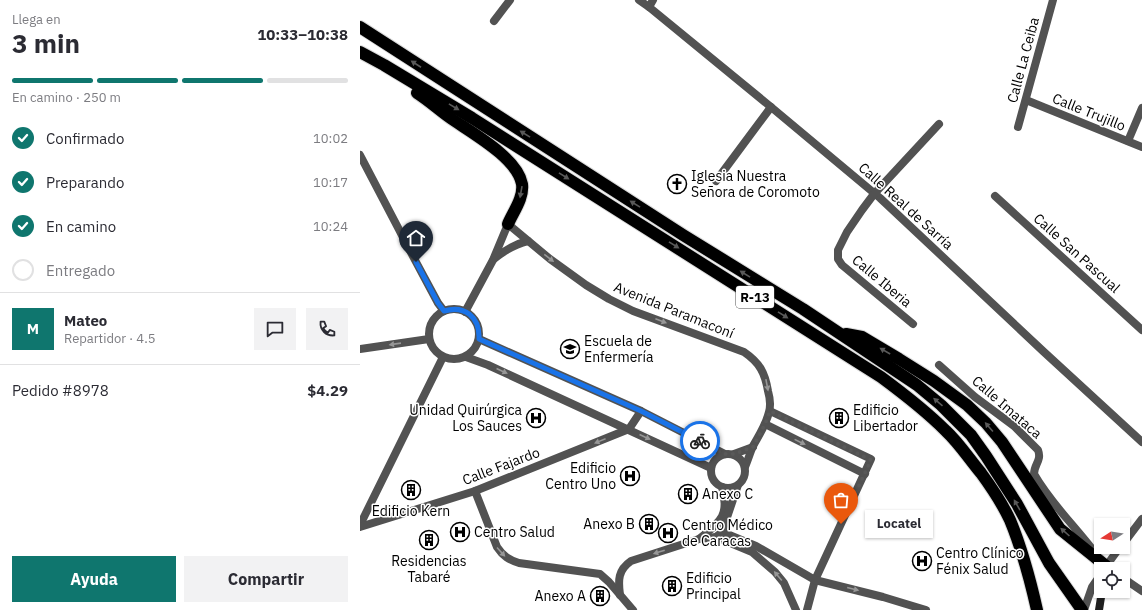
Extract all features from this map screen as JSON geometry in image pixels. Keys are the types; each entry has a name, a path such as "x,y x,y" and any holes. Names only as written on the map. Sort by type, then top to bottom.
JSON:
{"highway":[{"name":"R-13","path":"360,27 550,150 837,332 917,385 941,405 971,435 1001,478 1049,563 1083,610"},
{"name":"R-13","path":"360,52 479,122 814,334 881,377 911,399 947,432 994,491 1009,519 1019,544 1026,565 1037,610"},
{"path":"384,65 397,80 492,146 512,165 518,174 522,185 521,194 508,224"},
{"name":"R-13","path":"837,332 862,338 916,369 968,405 1002,442 1060,529 1097,562"}],"main road":[{"path":"1099,610 1101,598"}],"street":[{"path":"494,21 510,0"},
{"name":"Calle Real de Sarría","path":"639,0 651,4 874,194 1142,442"},
{"name":"Calle La Ceiba","path":"1018,127 1053,0"},
{"name":"Calle Trujillo","path":"1026,100 1142,147"},
{"path":"716,181 771,107"},
{"path":"1128,142 1142,108"},
{"name":"Calle Iberia","path":"913,324 842,265 838,259 838,250 847,232 874,194 939,124"},
{"path":"360,155 438,303 444,311"},
{"name":"Calle San Pascual","path":"995,196 1142,330"},
{"path":"465,312 493,260 508,224"},
{"name":"Avenida Paramaconí","path":"508,224 550,259 586,285 609,299 633,311 744,352 753,358 760,366 765,376 770,401 770,411 745,467"},
{"path":"493,260 509,248 528,241"},
{"path":"451,309 458,309 465,312 471,315 478,326 479,339 474,349 466,357 454,360 443,357 436,352 429,339 430,326 433,319 438,314 451,309"},
{"path":"360,349 429,339"},
{"path":"479,339 641,411 725,454 734,454 753,447"},
{"path":"360,526 443,357"},
{"path":"466,357 488,365 711,468"},
{"name":"Calle Imataca","path":"939,365 976,397 1014,426 1038,450 1040,456 1034,469 1034,474 1062,514 1084,538 1100,562"},
{"path":"629,429 641,411"},
{"path":"770,411 871,460 815,580 808,610"},
{"path":"765,424 865,474"},
{"name":"Calle Fajardo","path":"360,526 475,491 629,429"},
{"path":"699,539 722,518 725,511 725,497 722,487 712,477 711,468 716,459 725,454"},
{"path":"719,534 738,485 744,477 745,467 743,461 734,454"},
{"path":"722,487 730,488 738,485"},
{"path":"475,491 497,547 502,554 510,560 519,563 600,574 609,582 633,610"},
{"path":"1130,535 1142,519"},
{"path":"620,595 618,586 619,577 622,568 626,564 631,561 699,539 719,534 756,546 815,580 883,597 926,610"},
{"path":"719,534 752,552 775,572 784,583 796,610"},
{"path":"1130,583 1142,591"},
{"name":"R-13","path":"1083,610 1094,584"}],"way so far":[{"path":"700,441 725,454 734,454 753,447 770,411 871,460 841,524"}],"place":[{"name":"Iglesia Nuestra Señora de Coromoto","path":"677,184"},
{"name":"Escuela de Enfermería","path":"570,349"},
{"name":"Unidad Quirúrgica Los Sauces","path":"536,418"},
{"name":"Edificio Libertador","path":"839,418"},
{"name":"Edificio Centro Uno","path":"630,476"},
{"name":"Edificio Kern","path":"411,490"},
{"name":"Anexo C","path":"688,494"},
{"name":"Anexo B","path":"649,524"},
{"name":"Locatel","path":"841,524"},
{"name":"Centro Salud","path":"460,532"},
{"name":"Centro Médico de Caracas","path":"668,533"},
{"name":"Residencias Tabaré","path":"429,540"},
{"name":"Centro Clínico Fénix Salud","path":"922,561"},
{"name":"Edificio Principal","path":"672,586"},
{"name":"Anexo A","path":"600,596"}],"route":[{"path":"416,262 438,303 444,311 458,309 471,315 478,326 479,339 641,411 700,441"}]}
